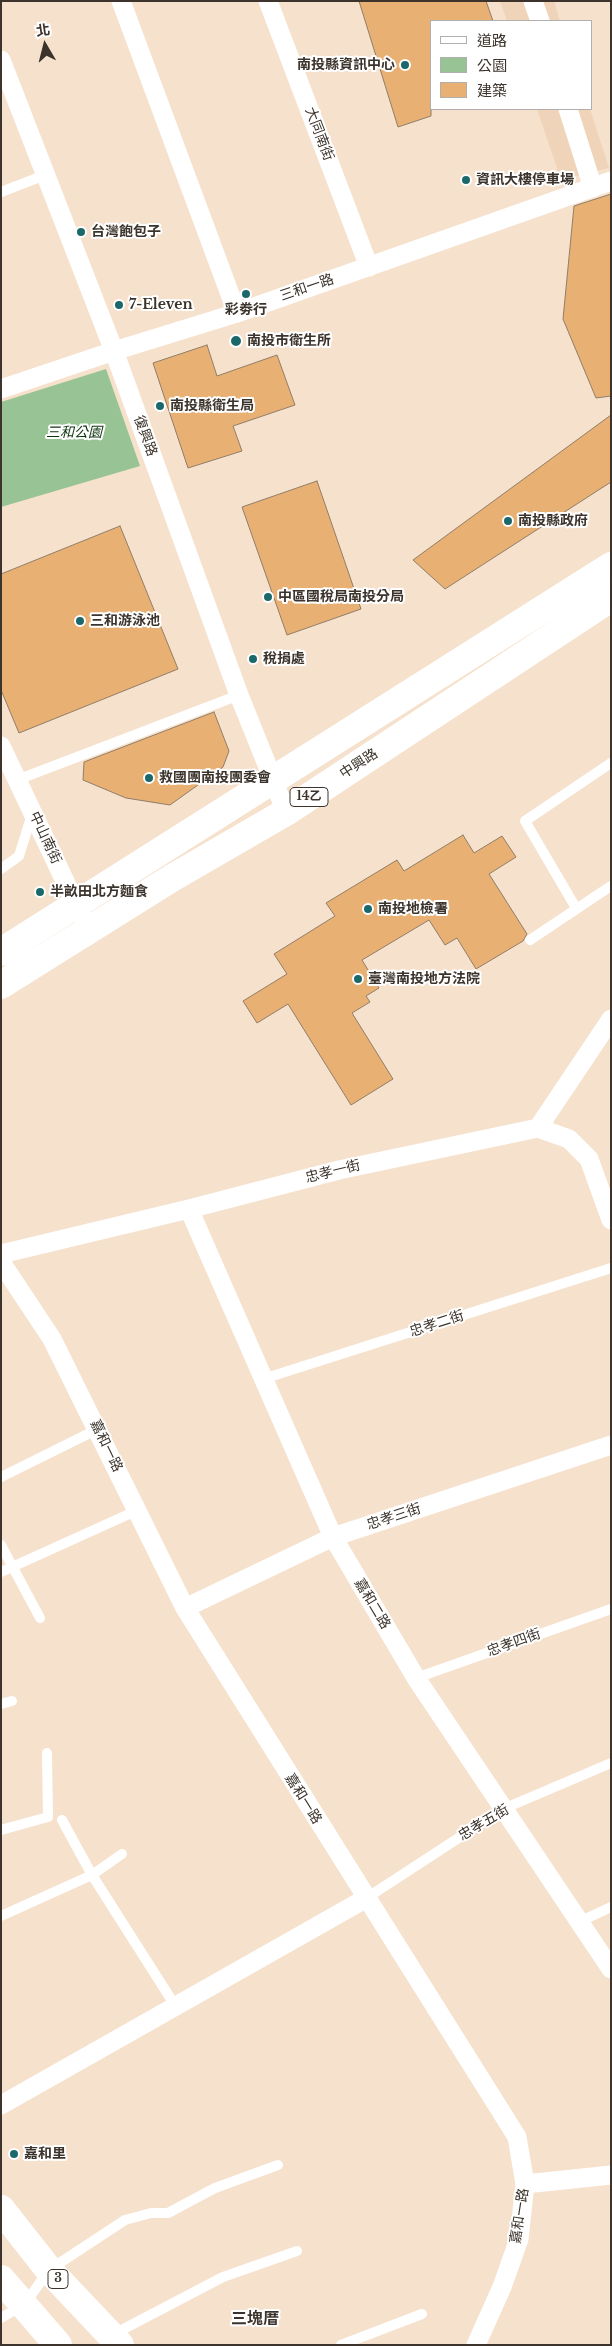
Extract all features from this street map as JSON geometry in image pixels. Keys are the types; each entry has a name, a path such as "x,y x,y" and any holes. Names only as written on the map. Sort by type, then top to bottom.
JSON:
{"main road":[{"name":"14乙","path":"1,952 611,566"},
{"name":"中興路","path":"1,985 90,929 286,812 611,598"},
{"name":"3","path":"1,2209 49,2270 115,2340"},
{"path":"1,2279 13,2312 58,2345"}],"street":[{"path":"121,1 237,313"},
{"name":"大同南街","path":"268,1 369,267"},
{"path":"533,1 540,20"},
{"name":"復興路","path":"1,60 114,351 240,695 286,812"},
{"path":"568,110 593,188"},
{"name":"三和一路","path":"1,389 114,351 237,313 611,181"},
{"name":"中山南街","path":"1,746 76,906 90,929"},
{"path":"611,1019 538,1128 569,1139 589,1159 611,1220"},
{"name":"忠孝一街","path":"1,1254 189,1209 339,1170 538,1128"},
{"name":"嘉和二路","path":"189,1209 333,1537 416,1678 611,1969"},
{"name":"嘉和一路","path":"1,1262 52,1339 185,1608 365,1899 498,2104 517,2137 525,2184 519,2239 502,2287 484,2331 476,2345"},
{"name":"忠孝三街","path":"185,1608 333,1537 611,1445"},
{"path":"1,2106 365,1899"},
{"path":"525,2184 611,2176"}],"lane":[{"path":"1,192 45,175"},
{"path":"17,780 240,695"},
{"path":"576,908 525,820 611,762"},
{"path":"1,870 19,856 33,812"},
{"path":"530,940 611,886"},
{"name":"忠孝二街","path":"263,1379 611,1268"},
{"path":"1,1477 98,1429"},
{"path":"1,1572 138,1510"},
{"path":"1,1545 40,1618"},
{"name":"忠孝四街","path":"416,1678 611,1609"},
{"path":"1,1704 12,1702"},
{"path":"1,1830 48,1817 47,1753"},
{"name":"忠孝五街","path":"365,1899 503,1809 611,1763"},
{"path":"62,1820 92,1875 176,2007"},
{"path":"1,1916 92,1875 122,1854"},
{"path":"579,1922 611,1907"},
{"path":"13,2312 49,2270 125,2220 150,2212 168,2213 215,2188 278,2165"},
{"path":"115,2340 223,2277 297,2251"},
{"path":"341,2345 422,2314"}],"shaded area":[{"path":"500,1 554,1 560,20 507,20"},
{"path":"537,110 590,110 609,168 561,180"}],"green space":[{"name":"三和公園","path":"106,369 140,466 1,507 1,402"}],"building":[{"name":"南投縣資訊中心","path":"359,1 486,1 493,20 430,20 431,116 398,127"},
{"path":"611,194 611,396 596,398 563,319 574,206"},
{"path":"207,345 217,376 277,355 295,405 233,426 242,451 188,468 153,363"},
{"name":"南投縣政府","path":"611,415 611,482 445,589 413,560"},
{"path":"317,481 361,609 287,635 242,507"},
{"name":"三和游泳池","path":"120,526 178,669 19,733 1,690 1,574"},
{"path":"214,712 229,751 223,767 170,805 126,798 83,780 84,762"},
{"path":"463,835 474,853 502,836 516,857 489,874 527,934 523,941 476,969 457,938 445,945 429,920 362,960 379,988 366,996 370,1002 352,1013 393,1079 351,1105 288,1004 257,1023 243,1001 287,974 274,954 335,916 326,903 397,860 404,871"}],"place":[{"name":"南投縣資訊中心","path":"405,65"},
{"name":"資訊大樓停車場","path":"466,180"},
{"name":"台灣飽包子","path":"81,232"},
{"name":"彩劵行","path":"246,294"},
{"name":"7-Eleven","path":"119,305"},
{"name":"南投市衛生所","path":"236,341"},
{"name":"南投縣衛生局","path":"160,406"},
{"name":"南投縣政府","path":"508,521"},
{"name":"中區國稅局南投分局","path":"268,597"},
{"name":"三和游泳池","path":"80,621"},
{"name":"稅捐處","path":"253,659"},
{"name":"救國團南投團委會","path":"149,778"},
{"name":"半畝田北方麵食","path":"40,892"},
{"name":"南投地檢署","path":"368,909"},
{"name":"臺灣南投地方法院","path":"358,979"},
{"name":"嘉和里","path":"14,2154"}],"district":[{"name":"三塊厝","path":"255,2319"}]}
